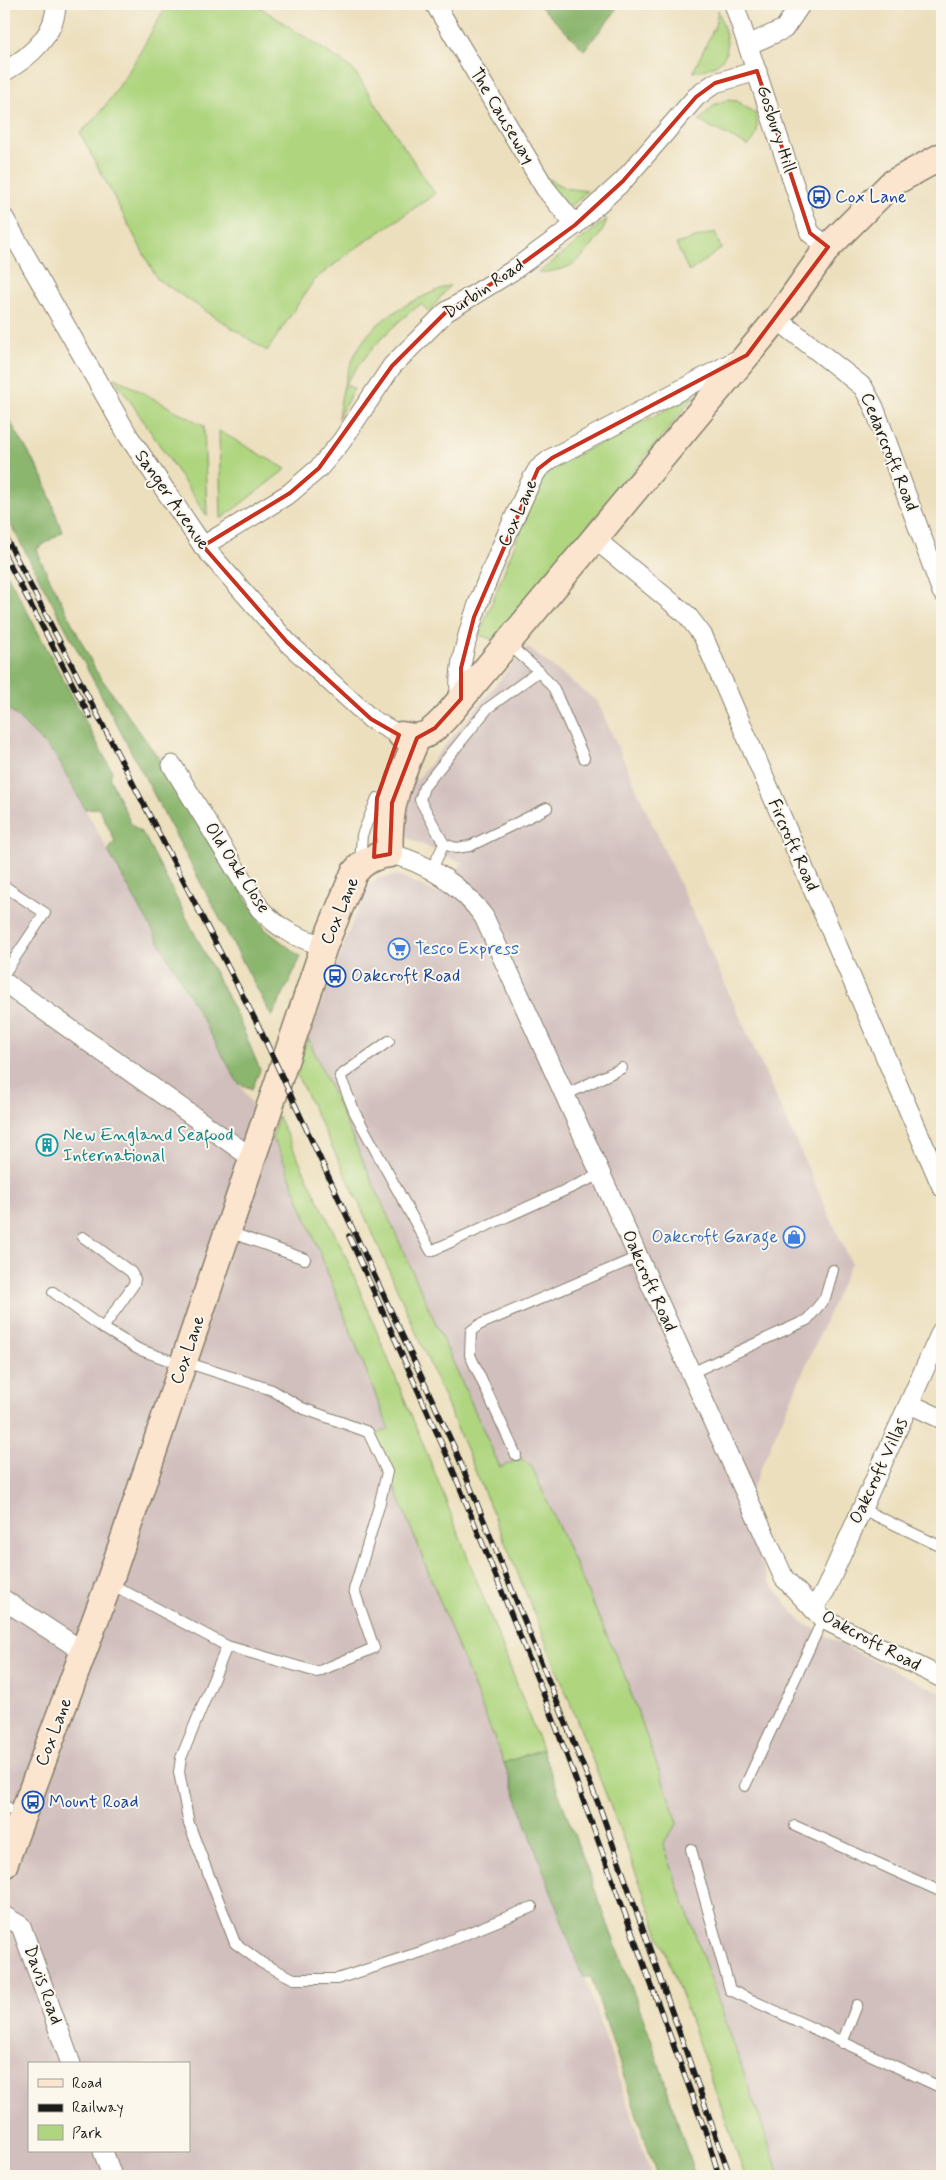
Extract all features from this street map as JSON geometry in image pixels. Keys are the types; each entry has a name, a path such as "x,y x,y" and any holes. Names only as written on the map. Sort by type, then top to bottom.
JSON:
{"street":[{"path":"4,72 36,48 49,31 56,4"},
{"name":"The Causeway","path":"435,4 545,188 575,225"},
{"name":"Gosbury Hill","path":"734,4 810,233 828,246"},
{"path":"748,46 784,29 801,4"},
{"name":"Durbin Road","path":"203,546 290,493 319,468 341,442 392,366 446,312 512,271 575,225 623,180 696,97 715,83 757,71"},
{"name":"Cox Lane","path":"417,734 461,699 508,644 777,319 828,246 892,184 942,156"},
{"name":"Sanger Avenue","path":"4,218 129,437 203,546 287,642 371,719 417,734"},
{"name":"Cedarcroft Road","path":"777,319 863,387 874,408 942,592"},
{"name":"Cox Lane","path":"461,699 459,687 461,668 474,617 530,483 538,469 552,458 747,355"},
{"name":"Fircroft Road","path":"595,539 687,615 703,636 942,1187"},
{"path":"375,859 374,823 417,734"},
{"name":"Old Oak Close","path":"172,766 260,909 274,924 292,935 324,946"},
{"name":"Oakcroft Road","path":"375,859 400,856 431,872 459,888 473,901 484,917 784,1578 818,1614 942,1678"},
{"name":"Cox Lane","path":"4,1866 11,1822 84,1652 109,1583 324,946 349,881 375,859"},
{"path":"4,982 252,1158"},
{"name":"Oakcroft Villas","path":"818,1614 826,1591 942,1330"},
{"path":"910,1404 942,1420"},
{"path":"4,1600 84,1652"},
{"name":"Davis Road","path":"4,1916 21,1926 70,2062"},
{"path":"103,2152 112,2176"}],"lane":[{"path":"508,644 539,671 554,689 584,758"},
{"path":"539,671 488,708 424,787 420,800 444,844 456,848 470,846 547,808"},
{"path":"384,801 417,734"},
{"path":"431,872 444,844"},
{"path":"4,886 45,913 4,974"},
{"path":"388,1041 340,1076 355,1113 431,1251 601,1174"},
{"path":"565,1094 622,1068"},
{"path":"228,1232 305,1258"},
{"path":"83,1237 131,1272 135,1278 134,1284 103,1328"},
{"path":"516,1455 470,1355 471,1331 479,1325 638,1257"},
{"path":"691,1373 807,1320 825,1298 833,1270"},
{"path":"52,1292 103,1328 138,1349 272,1390 302,1408 368,1432 387,1472 354,1590 374,1648 317,1672 227,1646 109,1583"},
{"path":"862,1509 942,1547"},
{"path":"745,1786 818,1614"},
{"path":"227,1646 184,1750 179,1772 189,1824 235,1943 262,1963 294,1978 337,1979 424,1951 532,1907"},
{"path":"795,1826 942,1892"},
{"path":"691,1849 730,1990 942,2088"},
{"path":"842,2043 857,2005"}],"highlighted area":[{"path":"757,71 810,233 828,247 747,355 552,458 538,469 474,617 461,668 461,699 435,728 417,738 392,803 390,854 374,857 377,798 399,735 371,719 287,642 203,546 290,493 319,468 392,366 446,312 512,271 575,225 623,181 696,97 715,83"}],"shaded area":[{"path":"527,647 597,701 851,1263 741,1513 769,1581 800,1621 852,1650 942,1693 942,2176 780,2176 653,1814 308,1038 366,888 378,878 398,875 439,894 462,863 408,838 402,826 404,806 411,787"},
{"path":"4,704 56,756 180,982 281,1154 390,1430 374,1435 504,1763 582,1976 585,1978 652,2176 4,2176"}],"green space":[{"path":"167,4 255,4 346,64 355,72 435,194 356,248 314,280 267,351 157,279 80,133 94,119 118,88 139,55"},
{"path":"538,4 617,4 615,12 584,50"},
{"path":"718,10 727,42 724,58 717,64 693,72 715,26"},
{"path":"726,100 737,101 756,114 757,132 748,146 699,121 714,105"},
{"path":"545,177 565,188 587,191 573,205 568,207"},
{"path":"607,219 601,233 578,260 565,268 538,273"},
{"path":"715,232 721,249 689,272 676,244"},
{"path":"450,285 429,312 421,304 399,321 371,351 345,384 354,389 338,418 343,390 350,367 359,348 370,332 403,307"},
{"path":"114,377 204,426 207,516"},
{"path":"697,394 494,640 479,635 542,476 549,469"},
{"path":"4,411 43,477 62,532 37,549 41,561 96,671 160,760 265,929 301,957 272,1017 4,512"},
{"path":"219,431 286,469 221,519"},
{"path":"4,568 112,771 110,779 131,824 144,835 240,1022 260,1070 252,1089 238,1083 108,851 115,841 99,808 85,809 56,756 4,704"},
{"path":"308,1038 500,1467 521,1459 532,1467 624,1674 678,1823 663,1843 780,2176 745,2176 662,1942 573,1709 430,1364 339,1160 295,1071"},
{"path":"278,1117 346,1257 437,1478 542,1749 504,1763 374,1435 389,1429 281,1154 272,1138"},
{"path":"542,1749 651,2039 695,2176 657,2176 591,1977 582,1976 504,1763"}],"railway":[{"path":"4,534 259,1027 455,1449 600,1808 730,2176"},
{"path":"4,554 90,717"},
{"path":"349,1236 448,1458 551,1713 707,2136 719,2176"}],"place":[{"name":"Cox Lane","path":"819,197"},
{"name":"Tesco Express","path":"399,949"},
{"name":"Oakcroft Road","path":"335,976"},
{"name":"New England Seafood International","path":"47,1145"},
{"name":"Oakcroft Garage","path":"794,1237"},
{"name":"Mount Road","path":"33,1802"}]}
